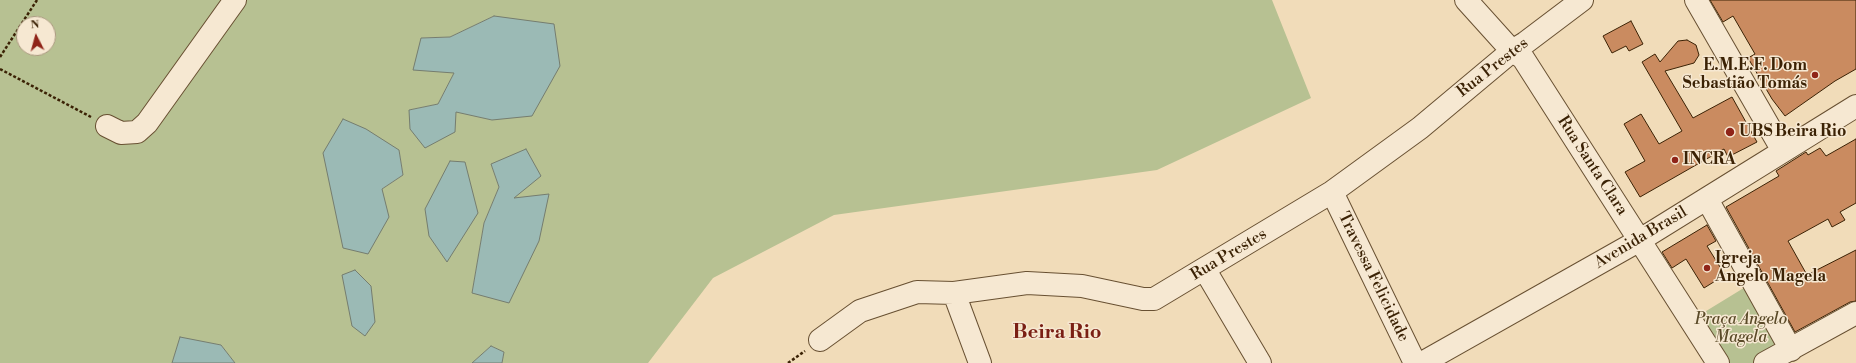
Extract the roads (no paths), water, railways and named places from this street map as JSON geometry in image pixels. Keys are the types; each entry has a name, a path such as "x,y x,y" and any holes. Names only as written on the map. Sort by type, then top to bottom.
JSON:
{"street":[{"path":"107,126 122,133 137,132 147,123 235,0"},
{"name":"Rua Santa Clara","path":"1466,0 1512,51 1523,58 1718,363"},
{"name":"Rua Prestes","path":"820,340 860,311 917,292 954,294 1027,283 1082,286 1143,299 1154,299 1205,270 1332,192 1420,128 1512,51 1525,44 1582,0"},
{"path":"1696,0 1783,151"},
{"name":"Avenida Brasil","path":"1422,363 1640,240 1856,106"},
{"name":"Travessa Felicidade","path":"1332,192 1415,363"},
{"path":"1707,198 1791,350"},
{"path":"1205,270 1260,363"},
{"path":"954,294 980,363"},
{"path":"1765,363 1856,313"}],"water":[{"path":"494,16 554,24 560,66 532,116 492,120 456,112 455,132 425,148 410,129 409,110 438,104 454,73 413,70 421,38 450,37"},
{"path":"343,119 366,129 399,150 403,175 382,189 389,217 368,254 343,248 323,153"},
{"path":"526,149 541,176 514,198 549,194 539,241 509,303 472,293 484,223 499,187 491,164"},
{"path":"450,161 465,162 478,213 447,262 429,236 425,209"},
{"path":"355,270 371,286 375,322 365,336 352,326 342,275"},
{"path":"180,337 221,345 235,363 172,363"},
{"path":"491,346 504,352 502,363 472,363"}],"place":[{"name":"E.M.E.F. Dom Sebastião Tomás","path":"1815,75"},
{"name":"UBS Beira Rio","path":"1730,132"},
{"name":"INCRA","path":"1675,160"},
{"name":"Igreja Angelo Magela","path":"1707,268"}],"district":[{"name":"Beira Rio","path":"1057,333"}],"park label":[{"name":"Praça Angelo Magela","path":"1741,329"}]}
